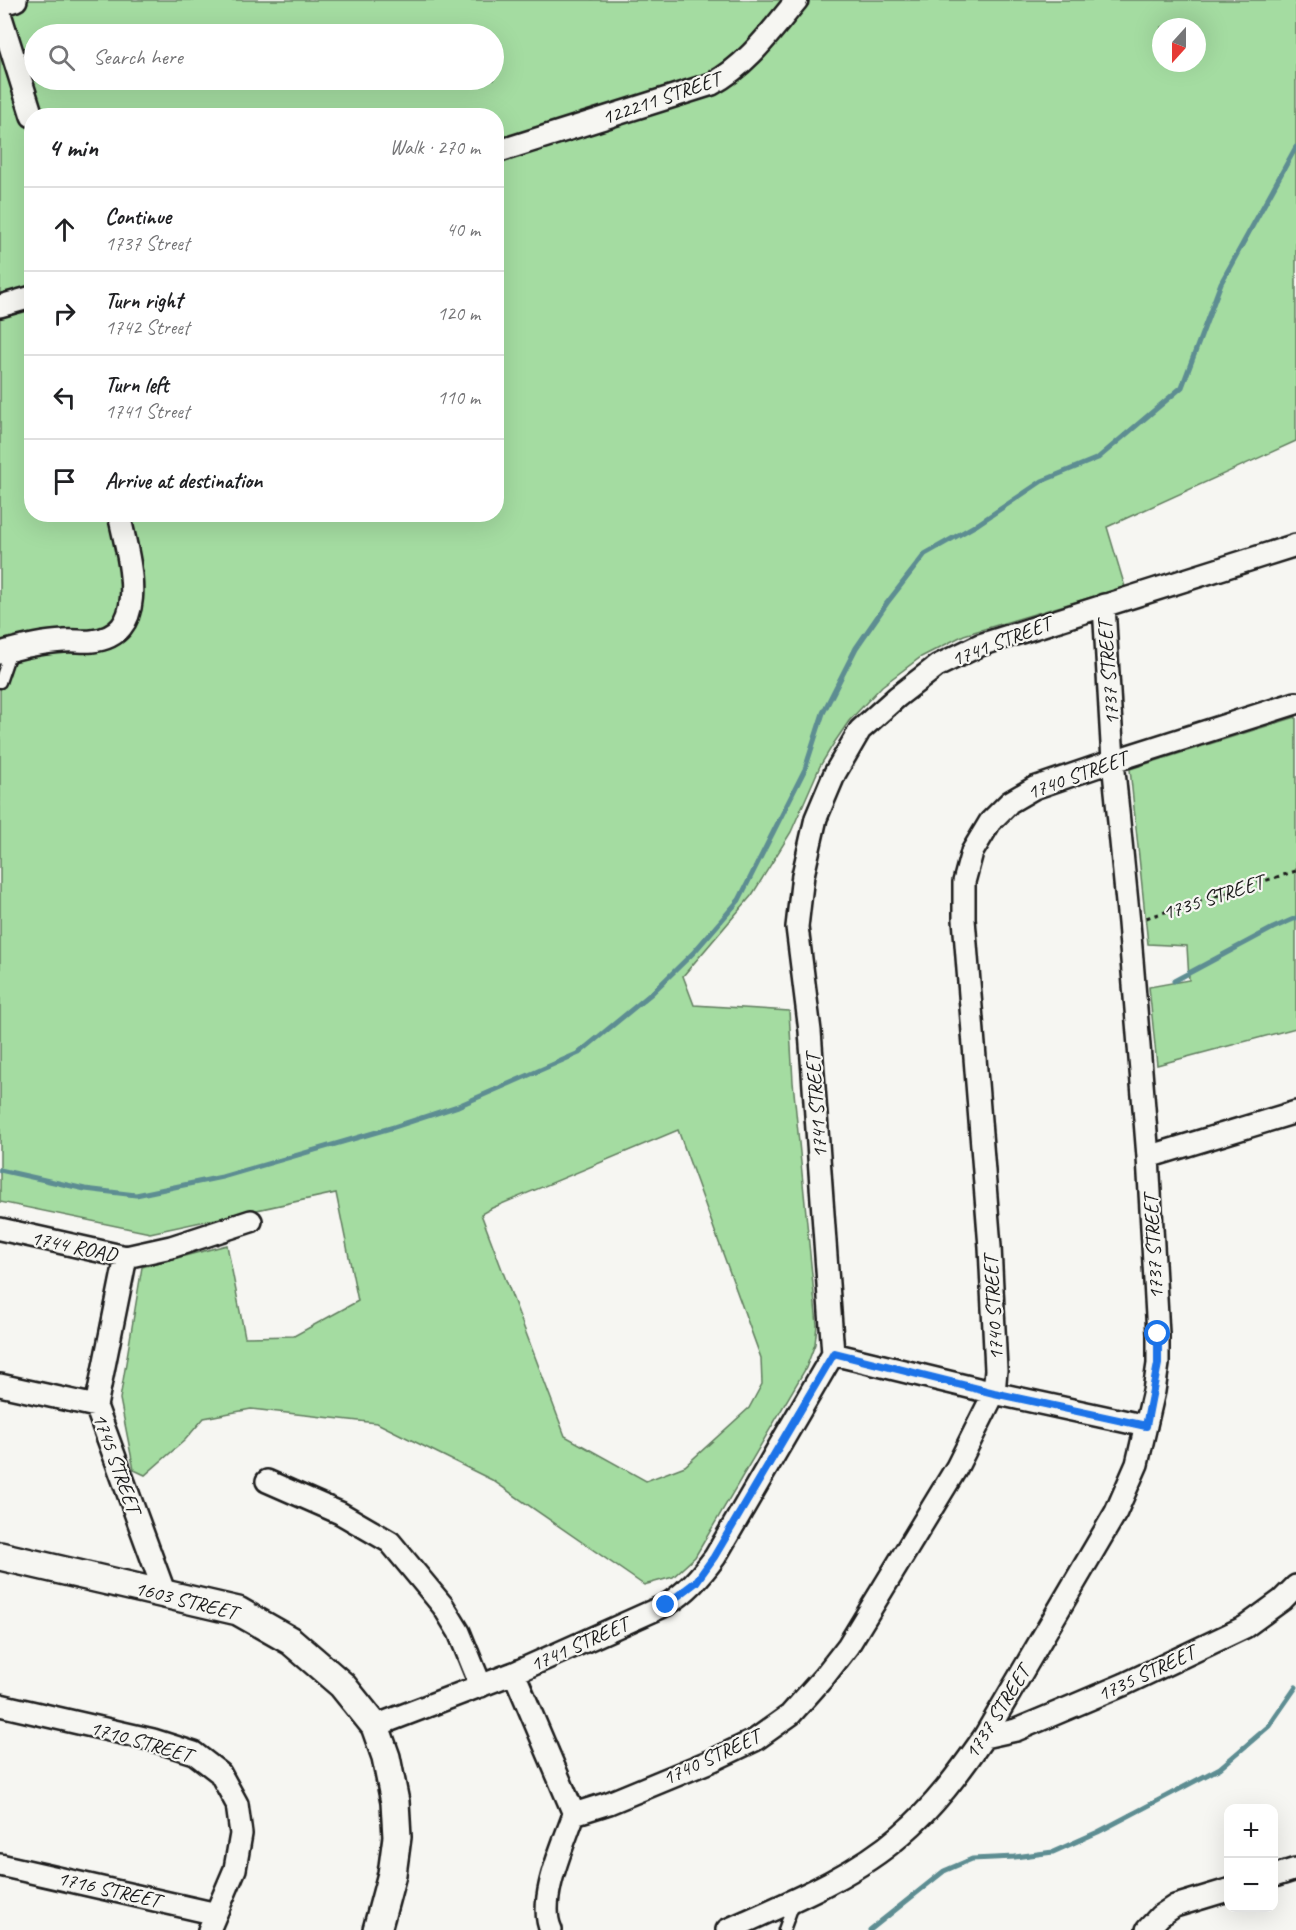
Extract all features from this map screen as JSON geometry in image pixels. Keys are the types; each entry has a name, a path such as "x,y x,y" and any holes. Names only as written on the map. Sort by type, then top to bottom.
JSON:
{"street":[{"path":"0,5 16,0"},
{"name":"122211 STREET","path":"504,149 712,84 728,76 743,63 797,0"},
{"path":"0,14 29,108"},
{"path":"0,306 24,299"},
{"path":"6,651 28,645 93,641 117,632 127,618 133,602 131,575 121,522"},
{"name":"1741 STREET","path":"375,1726 514,1673 666,1605 696,1582 714,1557 834,1353 810,1031 797,927 803,875 816,818 835,773 860,730 937,666 980,645 1296,545"},
{"name":"1737 STREET","path":"726,1930 795,1900 854,1868 900,1836 934,1804 984,1737 1116,1512 1137,1464 1154,1391 1158,1344 1148,1157 1130,923 1113,760 1104,605"},
{"name":"1740 STREET","path":"574,1814 609,1803 713,1760 755,1740 790,1715 848,1646 957,1467 994,1393 996,1370 990,1247 964,919 964,882 972,852 990,822 1010,802 1034,788 1113,760 1296,703"},
{"path":"1148,1157 1296,1112"},
{"name":"1744 ROAD","path":"0,1230 126,1257 171,1247 251,1221"},
{"name":"1745 STREET","path":"126,1257 96,1406 165,1594"},
{"path":"834,1353 994,1393 1146,1426"},
{"path":"0,1385 96,1406"},
{"path":"267,1481 340,1514 390,1542 443,1606 459,1632 481,1686"},
{"name":"1603 STREET","path":"0,1556 238,1611 291,1641 342,1685 375,1726 386,1757 395,1802 397,1837 392,1874 376,1930"},
{"name":"1735 STREET","path":"984,1737 1016,1730 1052,1715 1125,1684 1245,1627 1282,1600 1296,1586"},
{"path":"514,1673 574,1814 551,1884 547,1905 551,1930"},
{"name":"1710 STREET","path":"0,1705 153,1740 194,1754 220,1773 237,1804 241,1834 235,1869 213,1921"},
{"name":"1716 STREET","path":"0,1864 208,1912 213,1921"},
{"path":"1278,1875 1296,1869"},
{"path":"1148,1930 1160,1916 1175,1906 1224,1891"}],"lane":[{"path":"0,682 6,651"},
{"path":"784,1930 795,1900"}],"path":[{"name":"1735 STREET","path":"1130,923 1296,871"}],"green space":[{"path":"0,0 1296,0 1296,441 1107,527 1125,587 964,635 921,657 882,686 849,721 834,743 820,766 791,832 752,895 683,976 694,1005 789,1011 793,1082 817,1325 815,1344 806,1368 695,1557 673,1577 644,1585 492,1480 377,1423 251,1409 204,1418 185,1440 145,1475 134,1470 120,1399 142,1267 227,1245 245,1337 294,1336 358,1301 336,1193 150,1233 0,1202","holes":["678,1130 761,1358 762,1384 749,1408 685,1466 646,1481 565,1436 481,1214"]},
{"path":"1296,717 1296,1028 1157,1065 1149,987 1189,980 1187,946 1148,944 1130,769"}],"waterway":[{"path":"0,1170 85,1189 136,1195 222,1177 394,1127 458,1106 579,1053 652,993 694,952 739,900 805,769 823,713 856,648 925,554 978,524 1042,481 1098,458 1182,387 1221,283 1296,147"},
{"path":"1174,981 1296,918"},
{"path":"870,1930 944,1871 972,1859 1053,1852 1098,1832 1220,1768 1269,1726 1296,1687"}],"route":[{"path":"666,1605 696,1582 714,1557 834,1353 994,1393 1146,1426 1158,1364 1158,1334"}]}
